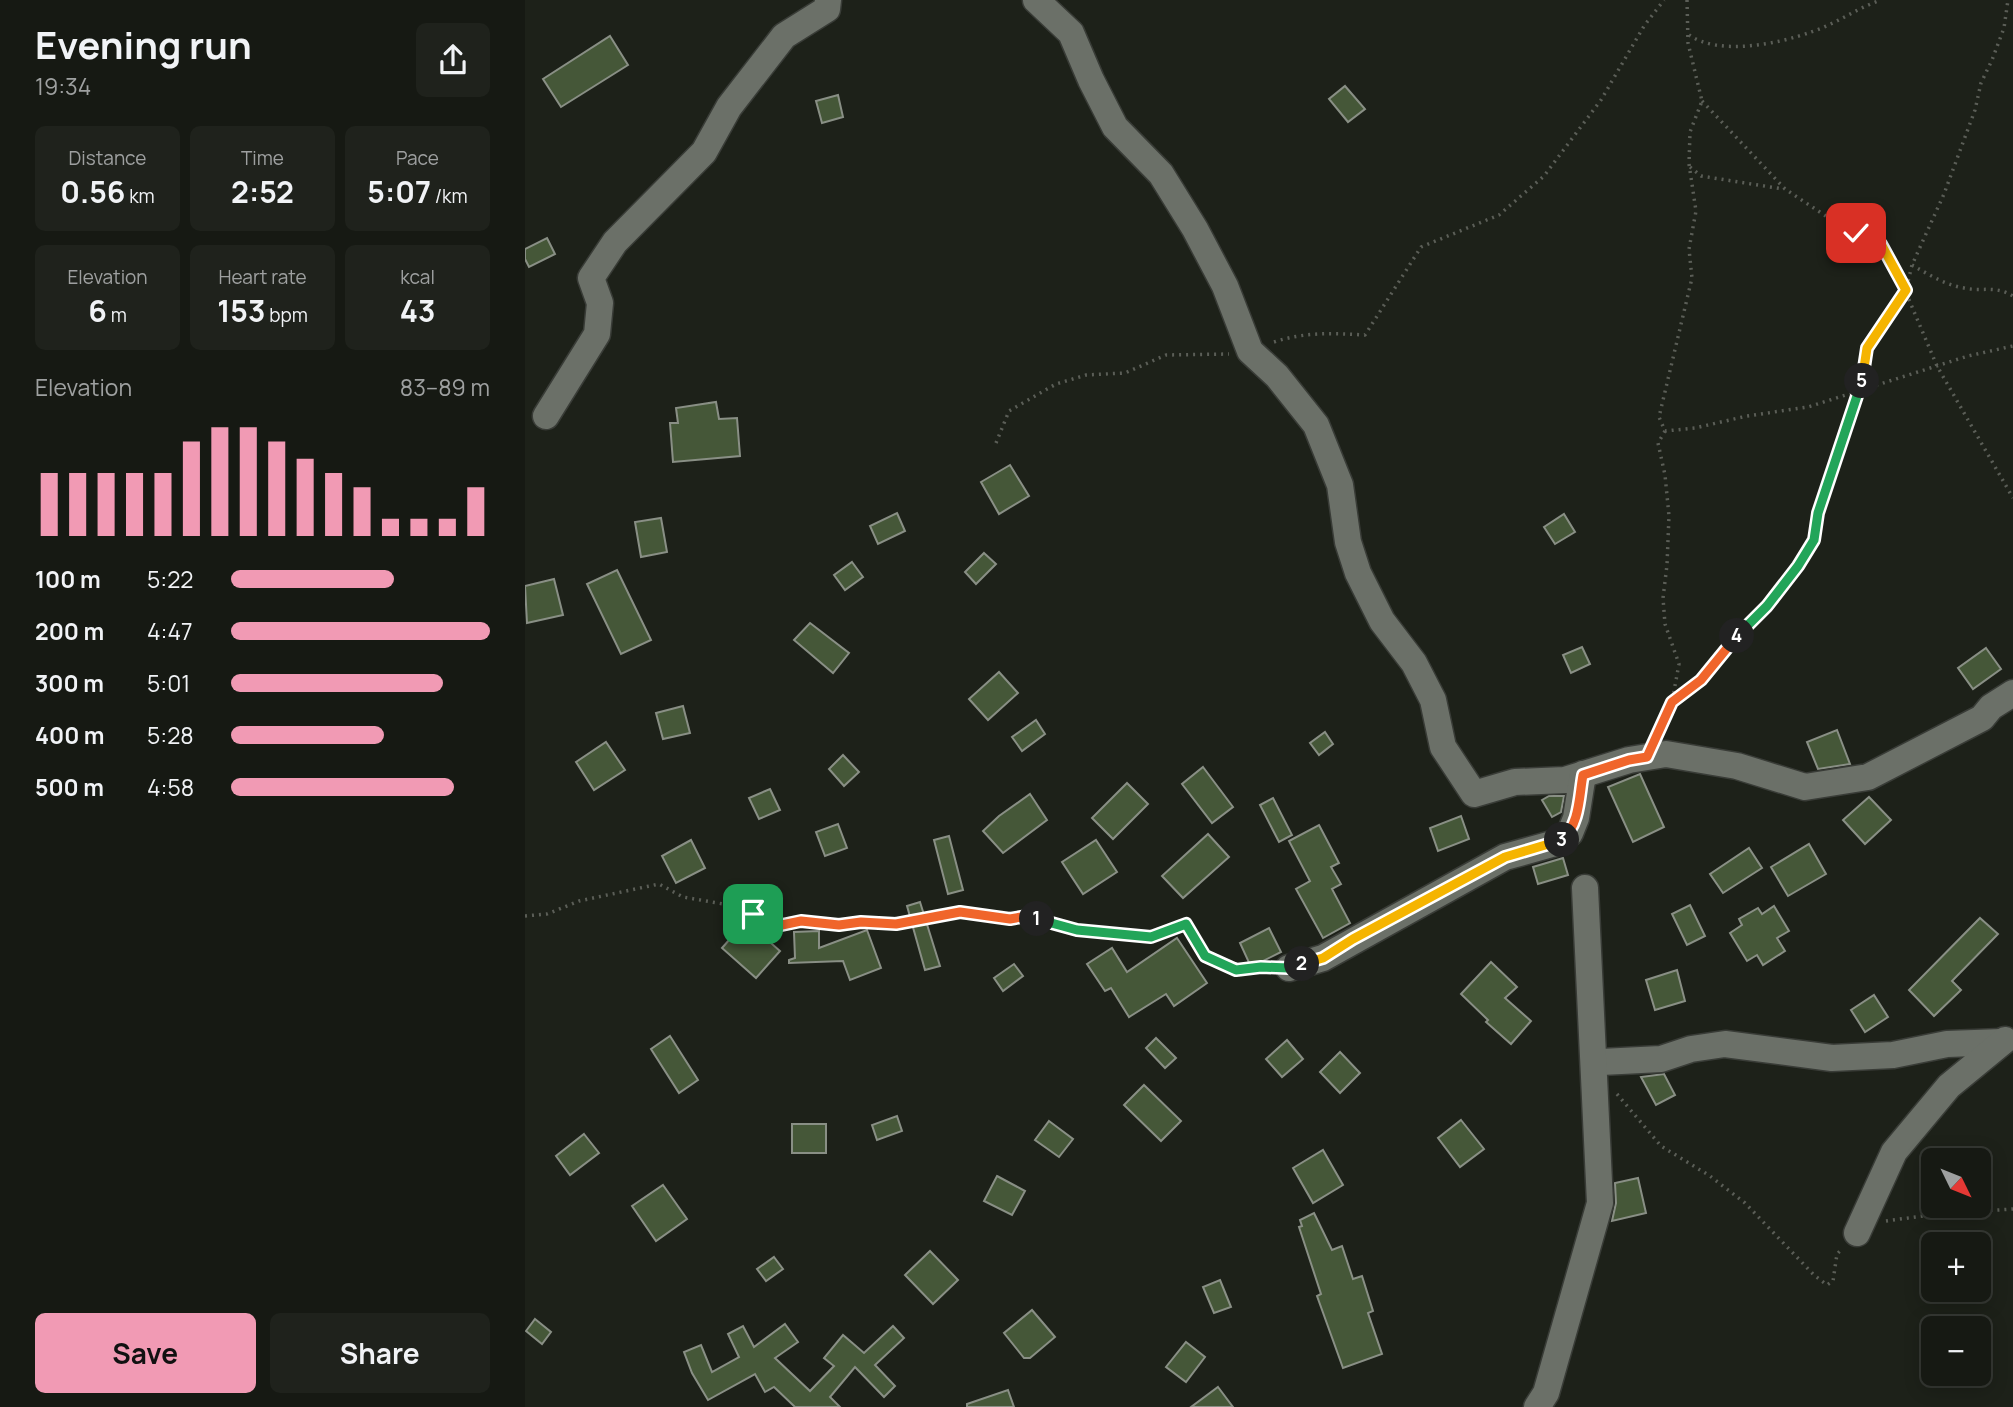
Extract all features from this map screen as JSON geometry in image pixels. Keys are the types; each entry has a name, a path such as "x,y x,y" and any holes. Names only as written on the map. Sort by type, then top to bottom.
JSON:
{"street":[{"path":"547,416 597,334 600,303 591,278 615,242 704,152 729,107 784,36 827,9 828,0"},
{"path":"1036,0 1071,33 1115,127 1161,174 1195,229 1225,286 1250,351 1277,376 1316,425 1340,485 1348,542 1359,573 1382,621 1414,663 1433,700 1443,747 1474,794 1515,782 1565,780 1629,760 1667,754 1737,766 1805,787 1868,777 1982,718 1991,707 2013,693"},
{"path":"1289,968 1323,958 1505,857 1559,842 1570,833 1576,818 1583,775"},
{"path":"1537,1407 1546,1392 1600,1203 1585,888"},
{"path":"1601,1062 1661,1059 1691,1049 1725,1044 1832,1058 1893,1055 1947,1044 2008,1039"},
{"path":"1857,1233 1894,1152 1949,1086 2008,1039"}],"path":[{"path":"996,443 1009,411 1056,384 1086,375 1125,373 1166,355 1250,351 1293,336 1325,333 1364,335 1421,247 1499,215 1544,176 1601,100 1644,26 1664,0"},
{"path":"1687,0 1688,35 1702,102 1785,190 1841,226 1881,244 1906,290 1937,366 2013,498"},
{"path":"1688,35 1705,44 1739,48 1811,32 1881,0"},
{"path":"1672,702 1701,680 1731,642 1767,606 1814,540 1818,513 1861,390 1867,348 1906,290 1912,265 1944,194 1975,110 1981,83 2004,28 2008,0"},
{"path":"1665,431 1659,421 1691,286 1689,250 1696,211 1689,167 1691,132 1702,102"},
{"path":"1689,167 1702,176 1785,190"},
{"path":"1912,265 1935,278 1963,288 2001,289 2013,296"},
{"path":"1665,431 1808,407 1968,356 2013,346"},
{"path":"1647,757 1672,702 1679,664 1665,624 1663,598 1669,516 1665,475 1658,443 1665,431"},
{"path":"525,916 547,914 579,901 659,884 683,897 729,905 777,926 801,921 839,925 861,922 896,924 960,912 1010,919 1027,916 1077,930 1151,937 1186,924 1205,956 1236,970 1289,968"},
{"path":"1617,1093 1661,1146 1710,1176 1745,1203 1827,1285 1833,1281 1837,1254 1857,1233 1887,1221 1937,1214 2013,1209"}],"building":[{"path":"610,36 628,65 561,107 543,79"},
{"path":"1345,86 1365,109 1348,122 1329,99"},
{"path":"838,95 843,117 822,123 816,101"},
{"path":"547,238 555,254 529,267 525,259 525,249"},
{"path":"716,402 719,419 737,418 740,456 673,462 670,423 678,423 676,408"},
{"path":"1010,465 1029,496 999,514 981,482"},
{"path":"897,513 905,531 878,544 870,526"},
{"path":"1564,514 1575,532 1555,544 1544,527"},
{"path":"661,518 667,552 641,557 635,522"},
{"path":"984,553 996,564 976,584 965,572"},
{"path":"852,562 863,577 845,590 834,575"},
{"path":"617,570 651,640 621,654 587,584"},
{"path":"554,579 563,615 527,623 525,586"},
{"path":"810,623 849,653 833,673 794,640"},
{"path":"1582,647 1590,664 1571,673 1563,655"},
{"path":"1986,648 2001,669 1973,689 1958,668"},
{"path":"999,672 1018,693 988,720 969,699"},
{"path":"683,706 690,733 663,739 656,713"},
{"path":"1036,720 1045,734 1022,751 1012,737"},
{"path":"1837,730 1850,764 1818,769 1807,742"},
{"path":"1325,732 1333,744 1319,755 1310,743"},
{"path":"606,742 625,770 594,790 576,762"},
{"path":"843,755 859,772 844,786 829,769"},
{"path":"1203,767 1233,807 1212,823 1182,784"},
{"path":"1640,774 1664,827 1633,842 1608,787"},
{"path":"1127,783 1148,804 1113,839 1092,818"},
{"path":"770,789 780,810 759,819 749,798"},
{"path":"1030,794 1047,820 1003,853 983,831"},
{"path":"1549,796 1564,796 1561,812 1552,817 1542,800"},
{"path":"1869,797 1891,820 1865,844 1843,820"},
{"path":"1273,798 1292,835 1279,842 1260,805"},
{"path":"1461,816 1469,839 1438,851 1430,828"},
{"path":"838,824 847,848 825,856 816,832"},
{"path":"1319,825 1339,863 1331,867 1341,884 1332,889 1350,923 1323,938 1296,889 1310,881 1289,841"},
{"path":"1208,834 1229,857 1183,898 1162,876"},
{"path":"949,836 963,890 948,894 934,840"},
{"path":"691,840 705,868 676,883 662,856"},
{"path":"1096,840 1117,872 1083,894 1062,862"},
{"path":"1809,844 1826,874 1788,896 1771,867"},
{"path":"1749,848 1762,868 1723,893 1710,874"},
{"path":"1563,858 1568,875 1538,884 1533,867"},
{"path":"920,902 940,966 925,970 907,906"},
{"path":"1690,905 1705,936 1687,945 1672,914"},
{"path":"1774,906 1789,931 1777,938 1785,951 1763,965 1757,955 1747,961 1730,933 1742,925 1739,919 1758,908 1762,914"},
{"path":"1980,918 1998,934 1952,981 1961,990 1934,1016 1909,990"},
{"path":"746,921 780,951 756,978 722,948"},
{"path":"1269,928 1281,952 1251,967 1240,943"},
{"path":"867,930 881,968 850,980 843,961 789,963 789,960 795,958 794,932 819,931 819,948"},
{"path":"1177,938 1207,983 1174,1006 1166,994 1129,1017 1111,988 1105,991 1087,964 1112,948 1127,972"},
{"path":"1491,962 1517,987 1505,998 1531,1021 1511,1044 1486,1022 1488,1020 1461,994"},
{"path":"1014,964 1023,976 1003,991 994,978"},
{"path":"1677,970 1685,1001 1655,1010 1646,980"},
{"path":"1874,995 1888,1017 1865,1032 1851,1010"},
{"path":"670,1036 698,1080 679,1093 651,1049"},
{"path":"1156,1038 1176,1058 1165,1068 1146,1048"},
{"path":"1287,1040 1303,1059 1282,1077 1266,1059"},
{"path":"1340,1052 1360,1073 1340,1093 1320,1072"},
{"path":"1664,1074 1675,1095 1656,1105 1641,1077"},
{"path":"1144,1085 1181,1121 1161,1141 1124,1105"},
{"path":"897,1116 902,1131 877,1140 872,1125"},
{"path":"1461,1120 1484,1149 1460,1167 1438,1138"},
{"path":"1049,1121 1073,1139 1059,1157 1035,1140"},
{"path":"792,1124 826,1124 826,1153 792,1153"},
{"path":"584,1134 599,1153 570,1175 556,1156"},
{"path":"1323,1150 1343,1185 1313,1203 1293,1168"},
{"path":"997,1176 1025,1191 1012,1215 984,1201"},
{"path":"1638,1178 1646,1213 1612,1221 1616,1203 1615,1183"},
{"path":"663,1185 687,1219 656,1241 632,1206"},
{"path":"1314,1213 1332,1250 1342,1246 1353,1279 1362,1276 1373,1311 1368,1313 1382,1354 1343,1368 1317,1296 1321,1294 1299,1227 1302,1226 1300,1220"},
{"path":"930,1251 958,1280 933,1304 905,1275"},
{"path":"774,1257 783,1269 766,1281 757,1269"},
{"path":"1220,1280 1231,1307 1214,1313 1203,1287"},
{"path":"1032,1310 1055,1337 1030,1358 1024,1358 1004,1333"},
{"path":"535,1319 551,1332 542,1344 526,1331"},
{"path":"785,1324 798,1342 775,1358 810,1391 834,1366 824,1358 843,1335 864,1353 893,1326 904,1338 875,1365 895,1386 884,1397 855,1367 830,1397 840,1407 795,1407 774,1387 765,1392 755,1374 708,1400 692,1373 684,1352 701,1345 712,1372 739,1357 728,1334 743,1326 754,1347"},
{"path":"1186,1342 1205,1357 1186,1382 1166,1367"},
{"path":"1218,1387 1233,1407 1191,1407"},
{"path":"1008,1390 1014,1407 967,1407 967,1404"}],"route":[{"path":"753,914 777,926 801,921 839,925 861,922 896,924 960,912 1010,919 1027,916 1077,930 1151,937 1186,924 1205,956 1236,970 1289,968 1323,958 1505,857 1559,842 1570,833 1576,818 1583,775 1647,757 1660,723 1672,702 1701,680 1731,642 1767,606 1814,540 1818,513 1861,390 1867,348 1906,290 1881,244 1856,233"}]}
